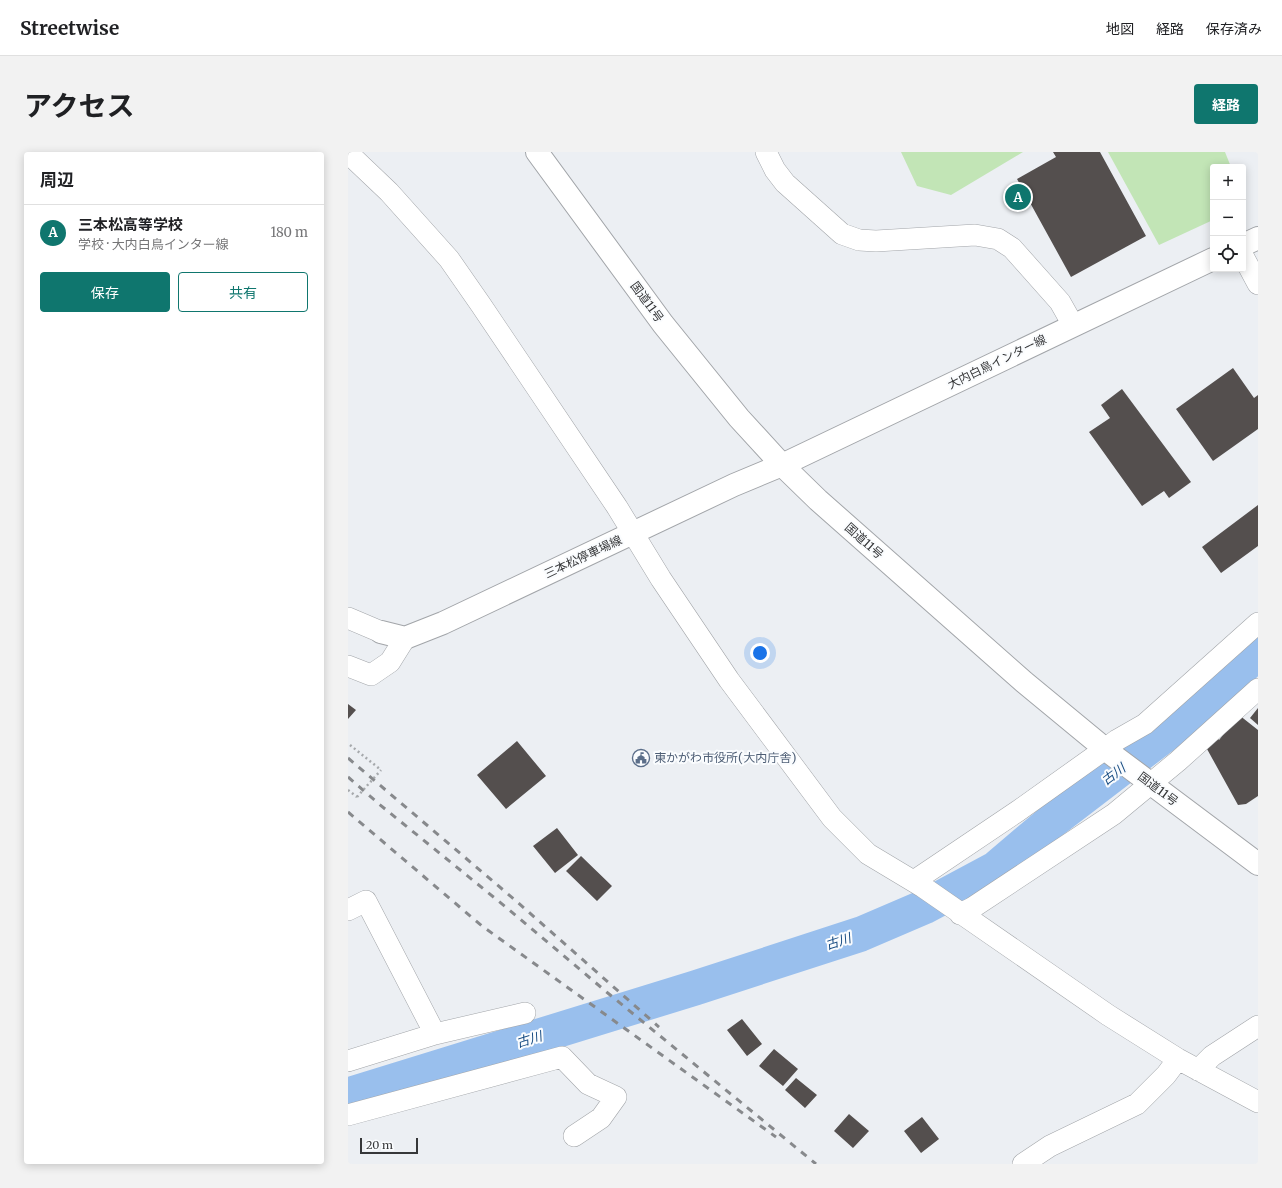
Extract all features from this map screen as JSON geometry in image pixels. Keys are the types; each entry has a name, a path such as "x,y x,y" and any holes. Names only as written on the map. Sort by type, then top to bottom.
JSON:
{"main road":[{"name":"国道11号","path":"537,152 663,324 739,418 782,465 946,615 1024,682 1108,751 1258,864"},
{"path":"1246,244 1258,238"},
{"name":"大内白鳥インター線","path":"782,465 1210,260"},
{"name":"三本松停車場線","path":"405,638 443,623 734,485 782,465"},
{"path":"381,632 405,638"}],"street":[{"path":"348,152 389,192 448,259 481,305 634,533 729,680 832,818 868,854 918,884 1108,1015 1178,1059 1258,1102"},
{"path":"766,152 775,170 785,183 842,234 859,240 876,241 975,235 998,239 1012,248 1060,302 1073,325"},
{"path":"1246,262 1258,284"},
{"path":"348,618 381,632"},
{"path":"918,884 1018,811 1108,751 1117,740 1145,724 1258,623"},
{"path":"348,666 371,675 390,662 405,638"},
{"path":"957,911 972,908 1114,814 1147,781 1178,761 1258,689"},
{"path":"348,910 366,901 436,1034"},
{"path":"348,1061 436,1034 525,1013"},
{"path":"1198,1070 1212,1056 1258,1026"},
{"path":"348,1115 562,1057 588,1084 616,1097 601,1118 574,1136"},
{"path":"1023,1164 1050,1146 1137,1104 1166,1075 1178,1059"}],"path":[{"path":"348,790 356,798 380,770 350,745"}],"green space":[{"path":"901,152 1023,152 951,195 917,186"},
{"path":"1108,152 1225,152 1230,164 1210,164 1210,221 1159,245"}],"building":[{"path":"1053,152 1100,152 1146,236 1071,277 1017,179 1056,157"},
{"path":"1233,368 1254,398 1258,395 1258,429 1213,461 1176,409"},
{"path":"1122,389 1191,482 1169,498 1164,491 1142,506 1089,432 1110,418 1101,405"},
{"path":"1258,505 1258,546 1221,573 1202,547"},
{"path":"348,704 356,710 348,719"},
{"path":"1258,708 1258,725 1250,718"},
{"path":"1239,715 1258,730 1258,796 1246,804 1238,805 1207,749 1217,737 1219,740"},
{"path":"517,741 546,776 506,809 477,775"},
{"path":"557,828 578,855 555,873 533,846"},
{"path":"581,856 612,886 597,901 566,871"},
{"path":"742,1019 762,1044 747,1056 727,1030"},
{"path":"774,1049 798,1069 783,1086 759,1066"},
{"path":"796,1078 817,1095 805,1108 785,1090"},
{"path":"849,1114 869,1131 853,1148 834,1131"},
{"path":"922,1117 939,1139 921,1153 904,1131"}],"waterway":[{"name":"古川","path":"348,1095 695,988 861,934 924,907 995,869 1047,825 1200,708 1258,652"}],"railway":[{"path":"348,758 515,900 659,1027"},
{"path":"348,777 816,1164"},
{"path":"348,812 482,926 776,1137"}],"place":[{"name":"三本松高等学校","path":"1018,197"},
{"name":"東かがわ市役所(大内庁舎)","path":"641,758"}]}
